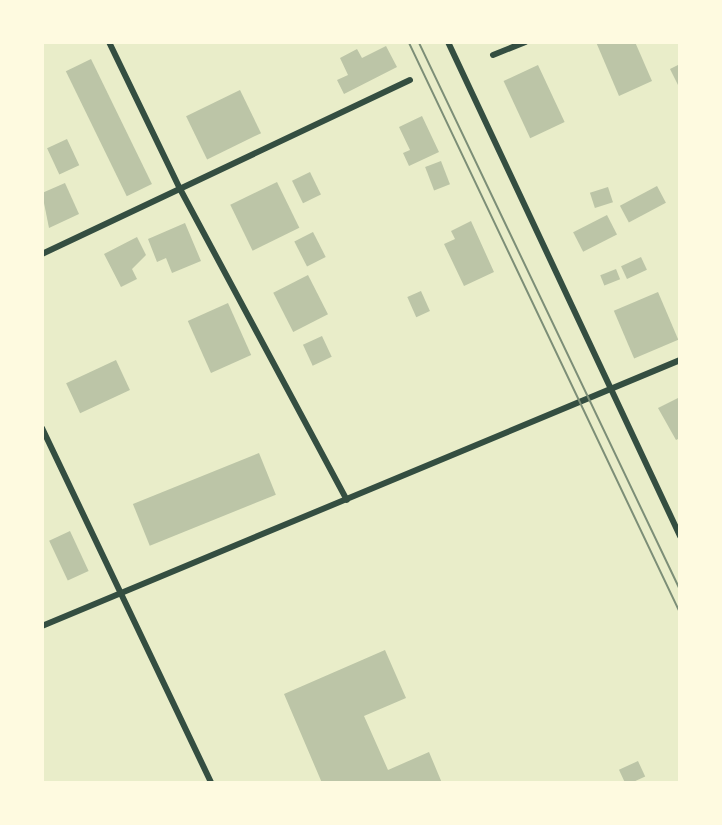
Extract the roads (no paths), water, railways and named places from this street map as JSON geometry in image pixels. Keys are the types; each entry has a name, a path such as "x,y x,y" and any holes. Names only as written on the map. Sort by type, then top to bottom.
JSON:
{"street":[{"path":"109,42 179,187 347,500"},
{"path":"448,42 680,536"},
{"path":"494,55 526,42"},
{"path":"42,254 179,187 410,80"},
{"path":"42,627 123,591 680,360"},
{"path":"42,428 123,591 211,783"}],"tram line":[{"path":"409,42 680,612"},
{"path":"419,42 680,589"}]}
